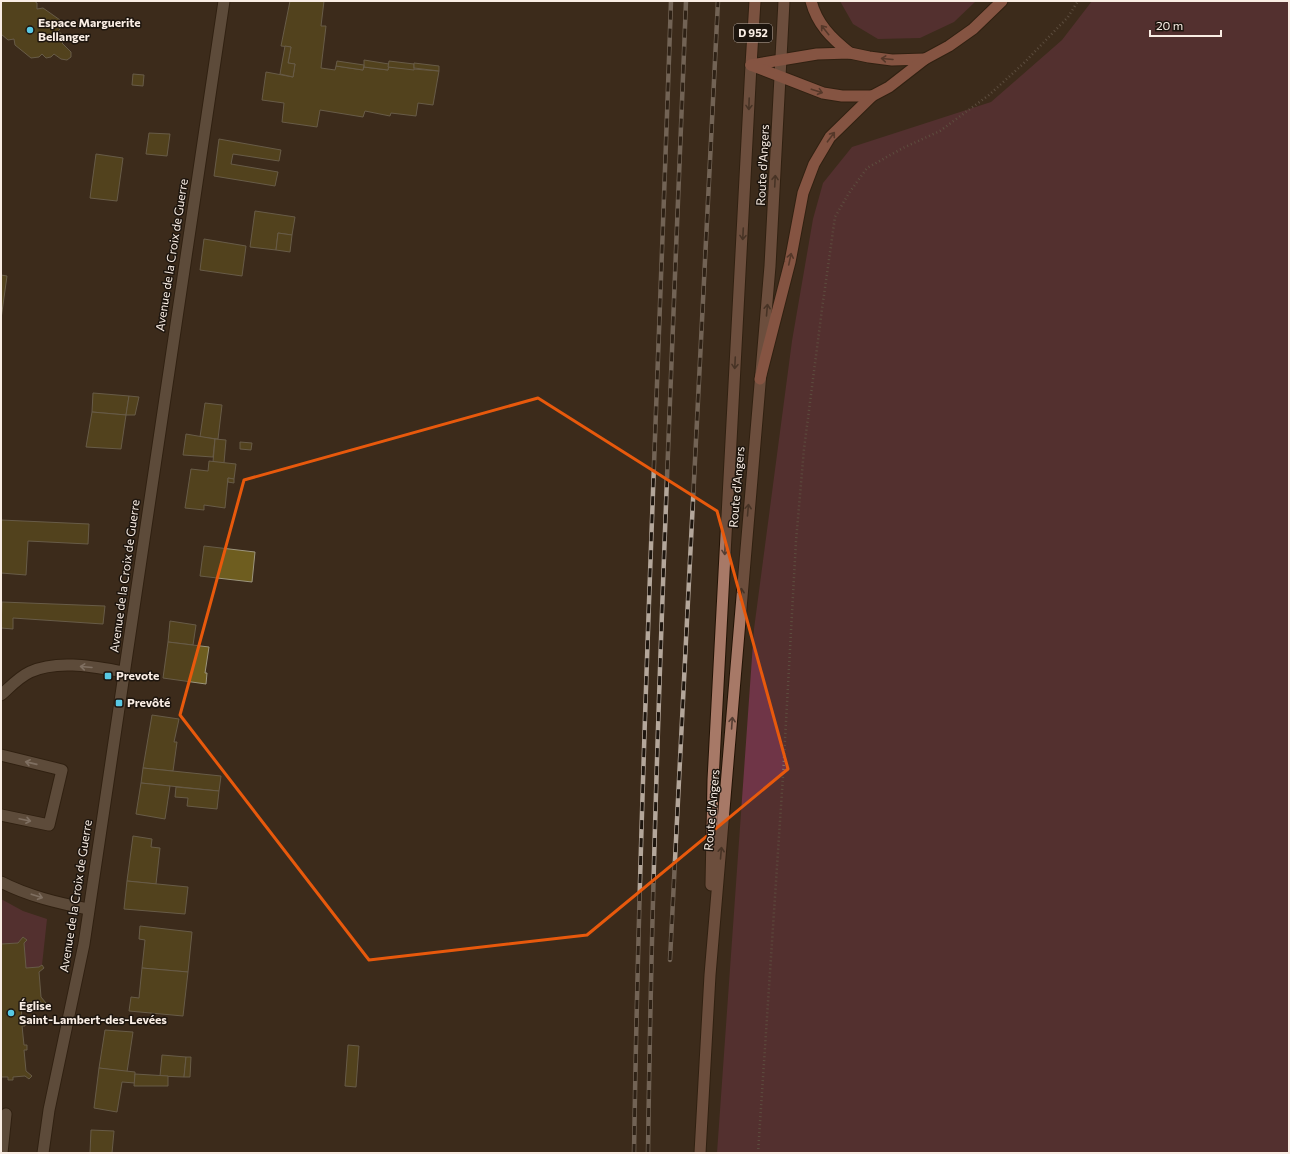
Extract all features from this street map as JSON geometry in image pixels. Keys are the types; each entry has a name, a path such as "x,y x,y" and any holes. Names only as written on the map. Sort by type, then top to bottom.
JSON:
{"highway":[{"path":"811,1 822,28 850,53"},
{"path":"760,379 790,262 804,193 814,164 830,137 872,96 889,87 925,59 949,46 972,29 1002,1"},
{"path":"751,65 817,54 850,53 892,60 925,59"},
{"path":"751,65 823,93 842,96 872,96"}],"main road":[{"name":"Route d'Angers","path":"710,975 713,780 755,1"},
{"name":"Route d'Angers","path":"700,1153 710,975 770,266 784,1"}],"street":[{"name":"Avenue de la Croix de Guerre","path":"43,1153 49,1110 84,944 224,1"},
{"path":"1,695 29,673 40,668 80,666 124,672"},
{"path":"1,755 62,770 49,825 1,815"},
{"path":"1,882 54,902 88,909"},
{"path":"2,1153 6,1114"}],"path":[{"path":"758,1153 783,776 797,533 804,449 836,217 849,193 866,168 903,148 940,131 989,95 1023,64 1068,17 1078,1"}],"highlighted area":[{"path":"538,398 717,511 788,769 587,935 369,960 180,715 244,480"}],"shaded area":[{"path":"840,1 976,1 954,22 920,38 878,39 853,24"},
{"path":"1092,1 1289,1 1289,1153 717,1153 754,629 792,341 813,219 823,183 852,147 991,102 1062,40"},
{"path":"1,899 23,911 47,919 42,965 39,967 26,968 24,943 26,940 24,937 18,943 1,944"}],"building":[{"name":"Espace Marguerite Bellanger","path":"1,1 34,1 37,3 37,9 43,8 60,20 60,29 58,31 63,35 64,41 62,43 71,52 71,57 67,60 61,59 54,54 51,57 46,58 42,54 39,57 31,58 15,45 14,39 8,40 1,34"},
{"path":"290,1 324,1 321,26 326,26 321,68 335,70 336,66 363,70 364,67 388,70 388,67 439,71 433,105 418,103 416,116 391,113 390,116 365,111 363,117 320,110 317,127 282,122 284,103 262,100 266,72 293,77 295,64 288,63 291,47 281,46"},
{"path":"285,46 291,47 288,63 295,64 293,77 280,74"},
{"path":"364,60 389,64 388,70 364,67"},
{"path":"337,61 364,65 363,70 336,66"},
{"path":"389,61 414,64 414,70 388,67"},
{"path":"414,63 439,66 439,71 414,68"},
{"path":"133,74 144,75 143,86 132,85"},
{"path":"149,133 170,134 167,156 146,154"},
{"path":"219,139 281,150 279,161 233,154 231,164 278,172 275,186 214,176"},
{"path":"96,154 123,158 117,201 90,198"},
{"path":"255,211 295,217 292,235 278,233 276,250 250,247"},
{"path":"278,233 292,235 290,252 276,250"},
{"path":"204,239 246,246 242,276 200,270"},
{"path":"1,275 7,276 1,319"},
{"path":"93,393 129,396 126,415 92,412"},
{"path":"129,396 139,397 135,415 126,415"},
{"path":"205,403 222,405 218,439 200,437"},
{"path":"92,412 126,415 121,449 86,447"},
{"path":"186,434 215,439 213,457 183,455"},
{"path":"215,439 226,440 224,463 213,462"},
{"path":"240,442 252,443 251,450 240,449"},
{"path":"209,461 236,464 234,479 228,478 225,508 204,505 204,510 185,508 191,469 208,471"},
{"path":"228,478 234,479 234,483 228,482"},
{"path":"1,520 89,524 88,544 28,541 26,575 1,573"},
{"path":"204,546 255,552 252,582 200,576"},
{"path":"2,602 105,606 103,624 13,618 13,629 1,628"},
{"path":"170,621 196,625 193,645 168,642"},
{"path":"168,642 209,647 205,673 207,673 206,684 163,678"},
{"path":"152,715 179,719 174,742 177,742 173,771 143,768"},
{"path":"143,768 221,776 219,791 141,783"},
{"path":"141,783 170,786 165,819 136,814"},
{"path":"176,787 219,791 217,809 187,806 188,798 175,797"},
{"path":"133,836 152,839 151,847 160,848 156,884 127,881"},
{"path":"127,881 188,887 185,914 124,909"},
{"path":"140,926 192,932 188,972 142,968 145,940 139,939"},
{"name":"Église Saint-Lambert-des-Levées","path":"23,937 27,940 24,943 26,968 39,967 42,965 44,968 39,972 41,997 46,1003 43,1005 40,1001 21,1003 22,1021 25,1021 25,1026 22,1026 24,1045 27,1045 27,1050 24,1050 26,1071 32,1076 29,1079 25,1076 13,1077 13,1080 8,1080 8,1077 1,1077 1,944 18,943"},
{"path":"142,968 188,972 183,1016 129,1011 131,997 139,998"},
{"path":"105,1030 133,1032 127,1072 99,1068"},
{"path":"348,1045 359,1046 356,1087 345,1086"},
{"path":"162,1055 186,1057 184,1077 160,1076"},
{"path":"186,1057 191,1057 190,1077 184,1077"},
{"path":"99,1068 135,1072 135,1083 122,1082 117,1112 94,1108"},
{"path":"135,1074 168,1076 168,1086 134,1086"},
{"path":"91,1130 114,1131 112,1153 90,1153"}],"railway":[{"path":"634,1153 640,865 671,1"},
{"path":"648,1153 650,1009 658,721 686,1"},
{"path":"670,960 718,1"}],"place":[{"name":"Espace Marguerite Bellanger","path":"30,30"},
{"name":"Prevote","path":"108,676"},
{"name":"Prevôté","path":"119,703"},
{"name":"Église Saint-Lambert-des-Levées","path":"11,1013"}]}
